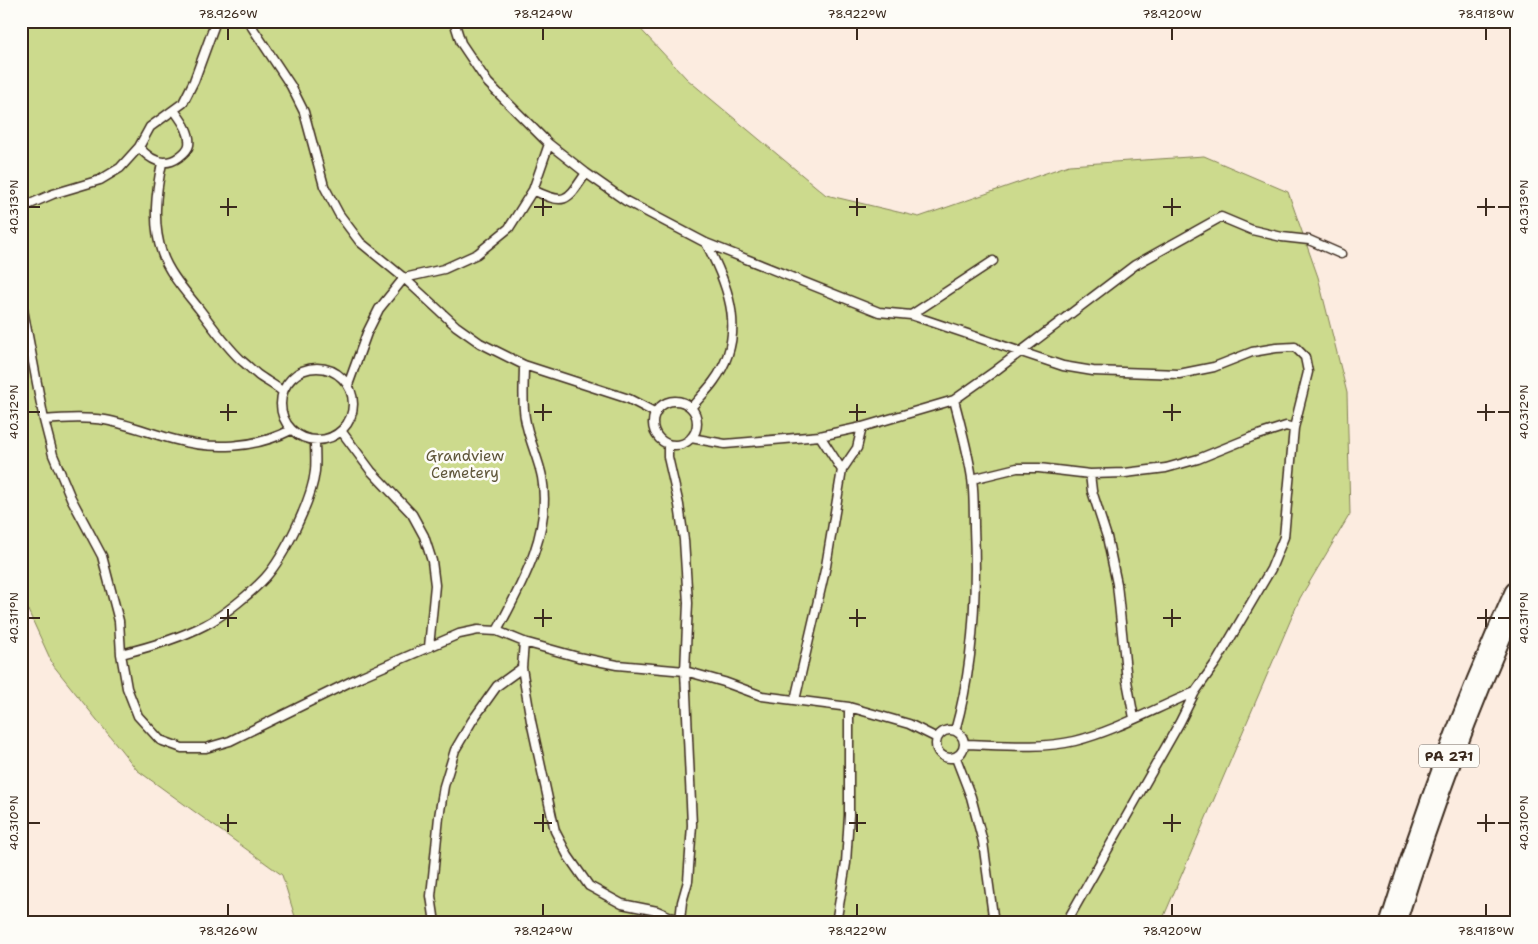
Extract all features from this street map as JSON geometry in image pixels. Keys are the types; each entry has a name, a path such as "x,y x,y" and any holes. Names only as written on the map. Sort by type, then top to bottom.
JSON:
{"main road":[{"name":"PA 271","path":"1393,923 1440,781 1473,694 1517,594"}],"lane":[{"path":"21,208 53,194 100,180 120,168 139,147 150,127 183,103 194,81 216,21"},
{"path":"248,21 291,86 304,112 324,186 339,214 360,242 404,278 456,326 480,343 524,365 629,399 656,413"},
{"path":"454,21 462,43 488,83 548,144 626,201 706,243 879,312 911,316 1063,366 1093,371 1179,374 1214,367 1252,352 1276,348 1295,347 1305,356 1308,372 1294,428 1284,537 1266,577 1217,661 1195,692 1180,722 1066,923"},
{"path":"139,147 148,157 162,163 173,161 183,155 189,146 188,135 184,123 174,110"},
{"path":"348,385 367,333 379,309 404,278 444,269 477,254 509,228 533,190 548,144"},
{"path":"162,163 156,212 162,254 174,276 219,336 259,376 283,392"},
{"path":"533,190 556,200 564,199 572,194 586,173"},
{"path":"691,438 725,444 820,436 862,427 954,400 1020,353 1135,265 1221,217 1252,230 1282,237 1309,240 1341,254"},
{"path":"691,408 714,380 728,353 732,331 733,314 725,281 706,243"},
{"path":"911,316 992,262"},
{"path":"21,299 44,420 53,455 71,498 102,556 118,621 127,688 138,716 160,740 182,748 206,748 230,741 362,676 429,646 459,634 478,630 497,631 524,642 578,657 617,665 685,670 762,696 848,707 909,724 937,738"},
{"path":"497,631 531,563 540,532 544,506 542,477 525,419 524,365"},
{"path":"322,368 333,372 348,385 354,400 353,413 342,432 328,439 315,440 300,437 291,430 283,416 281,404 283,392 289,382 298,374 309,369 322,368"},
{"path":"954,400 972,479 975,553 973,635 968,679 955,731"},
{"path":"672,401 682,402 691,408 696,418 696,429 691,438 680,444 668,444 660,439 654,431 653,422 656,413 662,405 672,401"},
{"path":"44,420 79,417 106,420 174,440 212,446 251,444 275,438 291,430"},
{"path":"972,479 1017,468 1039,468 1090,474 1125,473 1166,468 1198,459 1252,437 1286,426 1294,428"},
{"path":"795,700 826,566 842,470 856,448 862,427"},
{"path":"342,432 371,470 412,514 424,536 432,561 435,585 429,646"},
{"path":"820,436 842,470"},
{"path":"121,654 162,644 206,625 265,578 292,538 307,503 315,472 315,440"},
{"path":"524,642 522,668 531,722 555,831 568,856 589,886 622,904 657,911 681,922 682,902 688,881 692,825 685,670 688,603 679,505 668,457 668,444"},
{"path":"1090,474 1092,491 1107,537 1117,584 1127,681 1134,718"},
{"path":"435,923 431,896 444,786 452,759 472,721 497,686 522,668"},
{"path":"965,744 1026,746 1074,741 1110,730 1195,692"},
{"path":"836,923 846,863 850,815 848,707"},
{"path":"948,730 955,731 964,738 965,744 962,753 956,758 947,759 939,754 936,746 937,738 942,732 948,730"},
{"path":"956,758 972,797 983,842 994,923"}],"green space":[{"name":"Grandview Cemetery","path":"21,21 633,21 687,79 826,195 919,217 1069,165 1204,156 1288,192 1318,277 1347,393 1350,514 1300,598 1161,923 297,923 282,875 137,770 53,665 21,595"}]}
